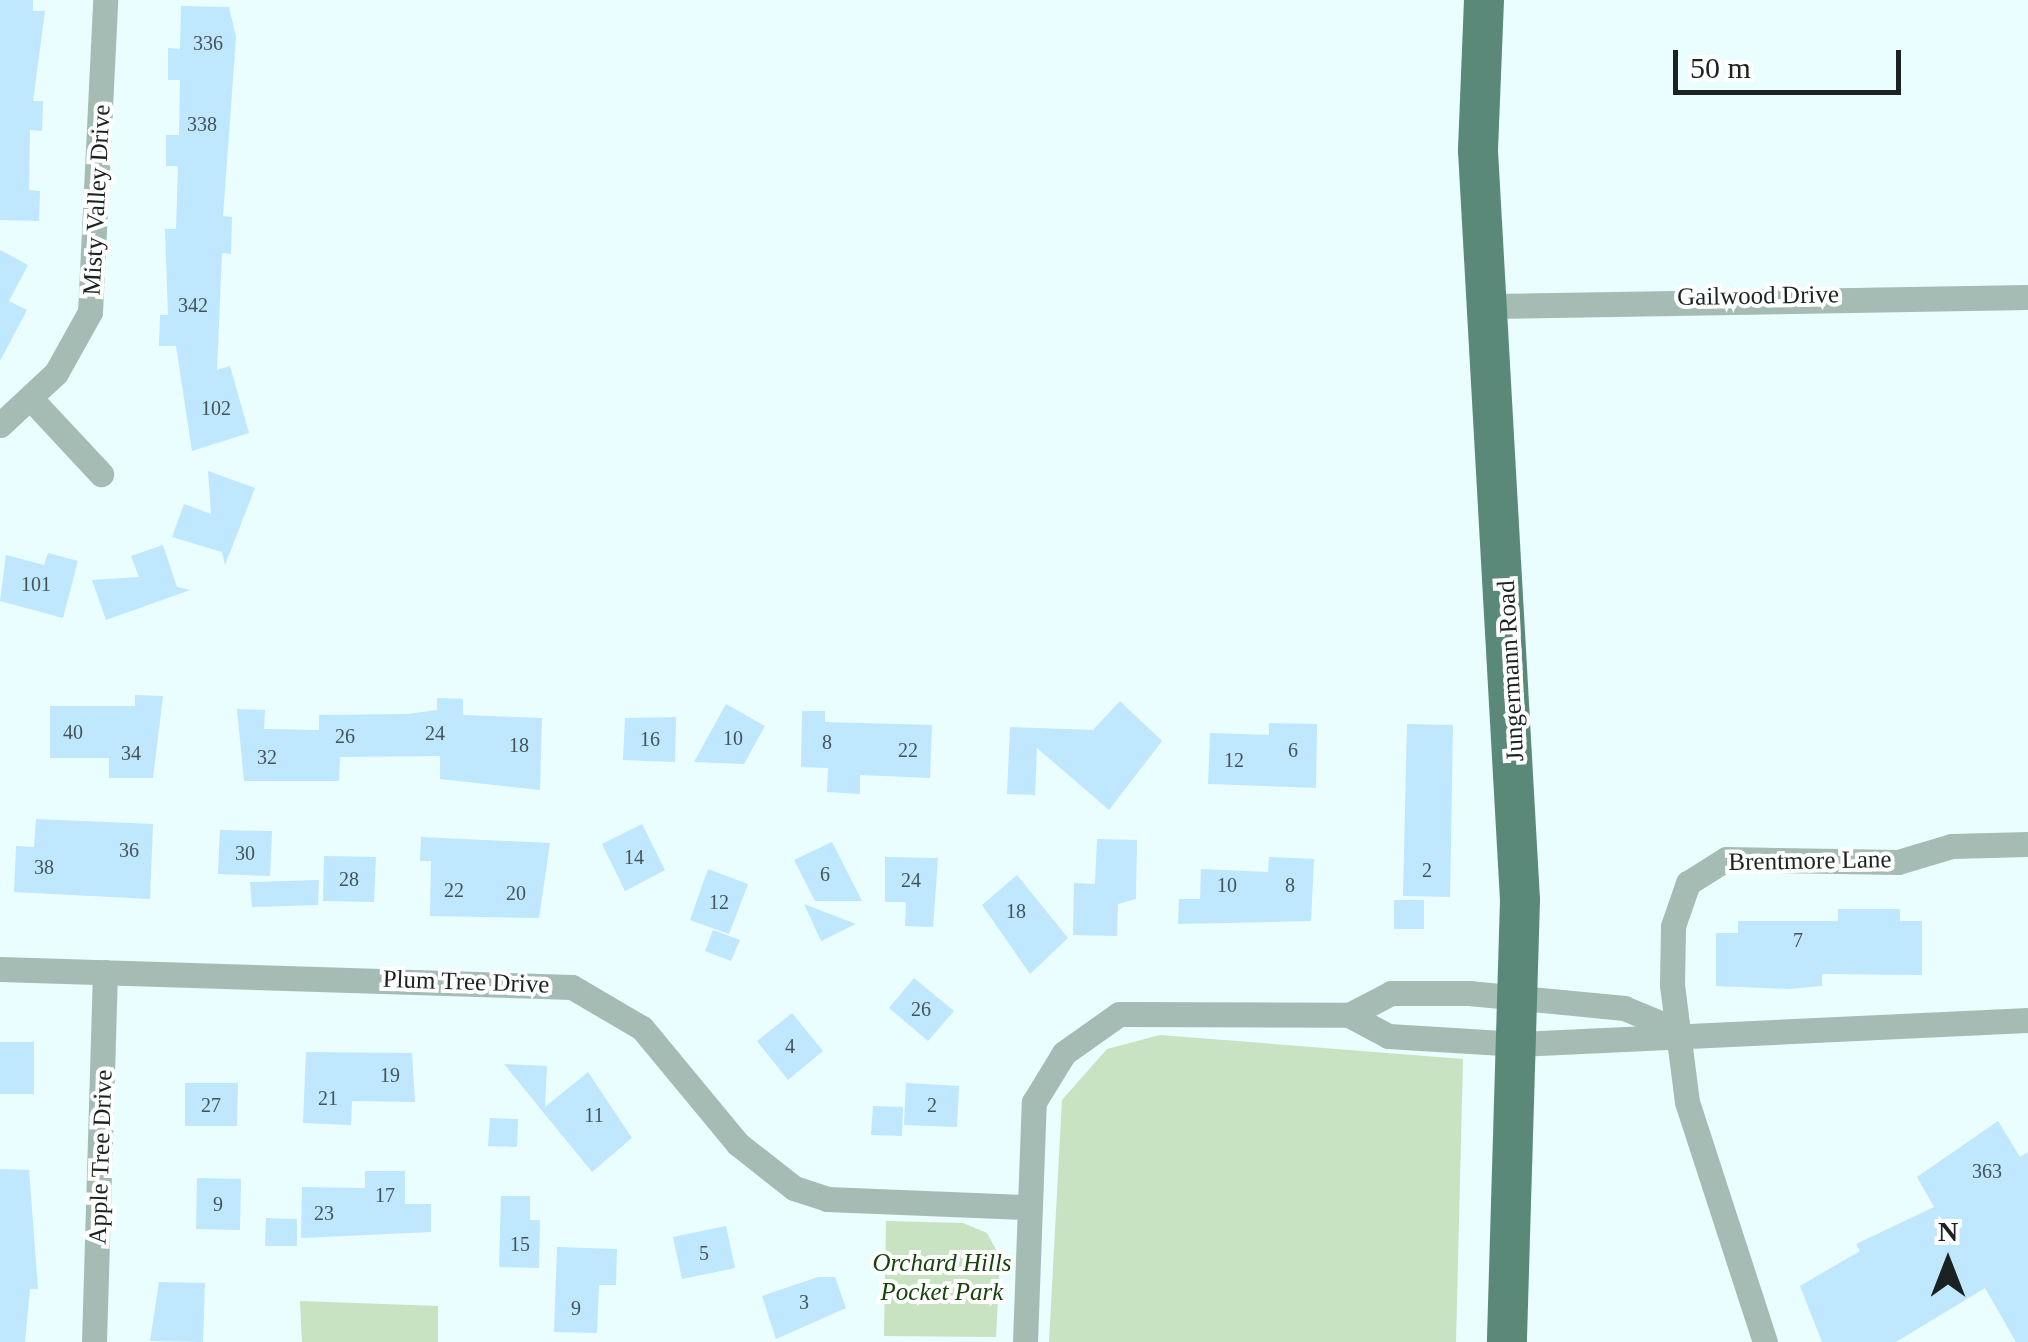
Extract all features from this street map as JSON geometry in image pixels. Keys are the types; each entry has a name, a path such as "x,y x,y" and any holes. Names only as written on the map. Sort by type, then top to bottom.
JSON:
{"main road":[{"name":"Jungermann Road","path":"1484,0 1478,151 1514,688 1519,1044 1507,1342"}],"street":[{"name":"Misty Valley Drive","path":"0,425 34,401 74,347 98,276 105,0"},
{"name":"Gailwood Drive","path":"1489,306 2028,297"},
{"path":"34,401 101,474"},
{"name":"Brentmore Lane","path":"1765,1342 1694,1131 1677,1030 1673,926 1704,866 1726,859 1898,862 1952,846 2028,844"},
{"name":"Plum Tree Drive","path":"0,970 572,987 642,1028 738,1144 794,1188 826,1199 1028,1207"},
{"name":"Apple Tree Drive","path":"94,1342 105,972"},
{"path":"1349,1015 1391,993 1624,1008 1677,1030"},
{"path":"1025,1342 1034,1102 1088,1030 1157,1008 1349,1015 1388,1036 1519,1044 1624,1044 1677,1030 2028,1020"}],"green space":[{"path":"1160,1035 1463,1059 1456,1342 1049,1342 1062,1100 1107,1049"},
{"name":"Orchard Hills Pocket Park","path":"886,1221 963,1223 987,1233 1000,1257 996,1337 884,1336"},
{"path":"300,1301 438,1306 438,1342 302,1342"}],"building":[{"path":"0,0 33,0 33,11 45,11 33,101 43,101 42,131 30,130 29,190 40,191 39,221 0,220"},
{"path":"181,6 229,7 236,37 223,216 232,217 231,254 222,253 217,370 230,366 249,433 192,451 176,346 159,346 160,315 168,315 165,229 176,229 178,166 166,166 166,135 179,135 180,80 168,80 168,48 180,49"},
{"path":"0,250 28,265 9,301 27,310 0,361"},
{"path":"208,471 255,488 225,565 222,552 172,537 184,504 211,514"},
{"path":"163,545 177,587 190,590 106,620 92,580 139,577 131,556"},
{"path":"48,553 78,561 63,618 0,601 6,555 44,565"},
{"path":"135,695 163,696 153,778 109,778 109,758 50,758 50,706 135,706"},
{"path":"437,698 463,699 463,715 542,718 540,790 440,779 440,756 340,757 339,781 244,781 237,709 265,710 264,729 319,730 319,715 437,710"},
{"path":"1120,701 1162,741 1109,810 1037,748 1035,795 1007,794 1010,727 1093,730"},
{"path":"726,704 765,726 744,764 694,762"},
{"path":"802,711 825,711 825,722 932,725 930,778 860,775 860,794 827,792 828,768 801,767"},
{"path":"676,717 675,762 623,760 625,718"},
{"path":"1269,723 1317,724 1316,788 1208,784 1210,733 1269,735"},
{"path":"1407,724 1453,725 1450,897 1403,896"},
{"path":"36,819 153,824 150,899 14,892 16,846 34,847"},
{"path":"642,824 665,870 625,891 602,844"},
{"path":"220,830 272,831 270,876 218,874"},
{"path":"421,837 550,843 539,918 430,916 431,861 420,861"},
{"path":"1097,839 1137,840 1136,899 1118,904 1117,936 1073,935 1074,883 1095,884"},
{"path":"832,842 862,901 815,901 794,860"},
{"path":"324,856 376,857 374,902 323,901"},
{"path":"885,857 938,858 933,927 905,926 906,902 885,902"},
{"path":"1269,857 1314,859 1311,921 1178,924 1179,899 1200,899 1201,869 1268,872"},
{"path":"708,869 748,884 729,934 690,920"},
{"path":"1017,875 1068,938 1030,974 982,905"},
{"path":"319,880 318,905 252,907 250,882"},
{"path":"1394,900 1424,900 1424,929 1394,929"},
{"path":"804,904 856,924 821,941"},
{"path":"1838,909 1900,909 1900,921 1922,921 1922,975 1822,974 1822,986 1788,989 1716,986 1716,933 1738,933 1738,921 1838,921"},
{"path":"713,930 740,940 731,961 705,951"},
{"path":"914,978 954,1011 928,1041 889,1008"},
{"path":"792,1013 823,1051 788,1080 757,1041"},
{"path":"0,1042 34,1042 34,1094 0,1094"},
{"path":"306,1052 412,1053 415,1102 352,1101 351,1125 303,1123"},
{"path":"504,1064 547,1066 545,1107 588,1072 632,1138 592,1172"},
{"path":"185,1083 238,1083 237,1126 185,1126"},
{"path":"906,1083 959,1086 957,1127 904,1125"},
{"path":"873,1106 903,1107 902,1136 871,1135"},
{"path":"490,1118 518,1119 517,1147 488,1146"},
{"path":"1998,1121 2020,1157 2028,1152 2028,1342 2016,1342 1985,1288 1896,1342 1822,1342 1800,1286 1860,1251 1856,1244 1934,1207 1917,1177"},
{"path":"0,1169 29,1170 38,1289 30,1289 25,1342 0,1342"},
{"path":"365,1171 405,1171 405,1204 431,1204 431,1232 301,1238 302,1187 365,1188"},
{"path":"197,1178 241,1179 240,1230 196,1229"},
{"path":"501,1196 530,1196 530,1220 540,1220 539,1268 499,1267"},
{"path":"266,1218 297,1219 297,1246 265,1246"},
{"path":"726,1226 735,1268 682,1279 673,1237"},
{"path":"557,1247 617,1249 616,1285 599,1285 597,1333 554,1332"},
{"path":"818,1277 835,1277 846,1308 776,1339 762,1296"},
{"path":"159,1282 205,1283 203,1342 150,1341"}]}
